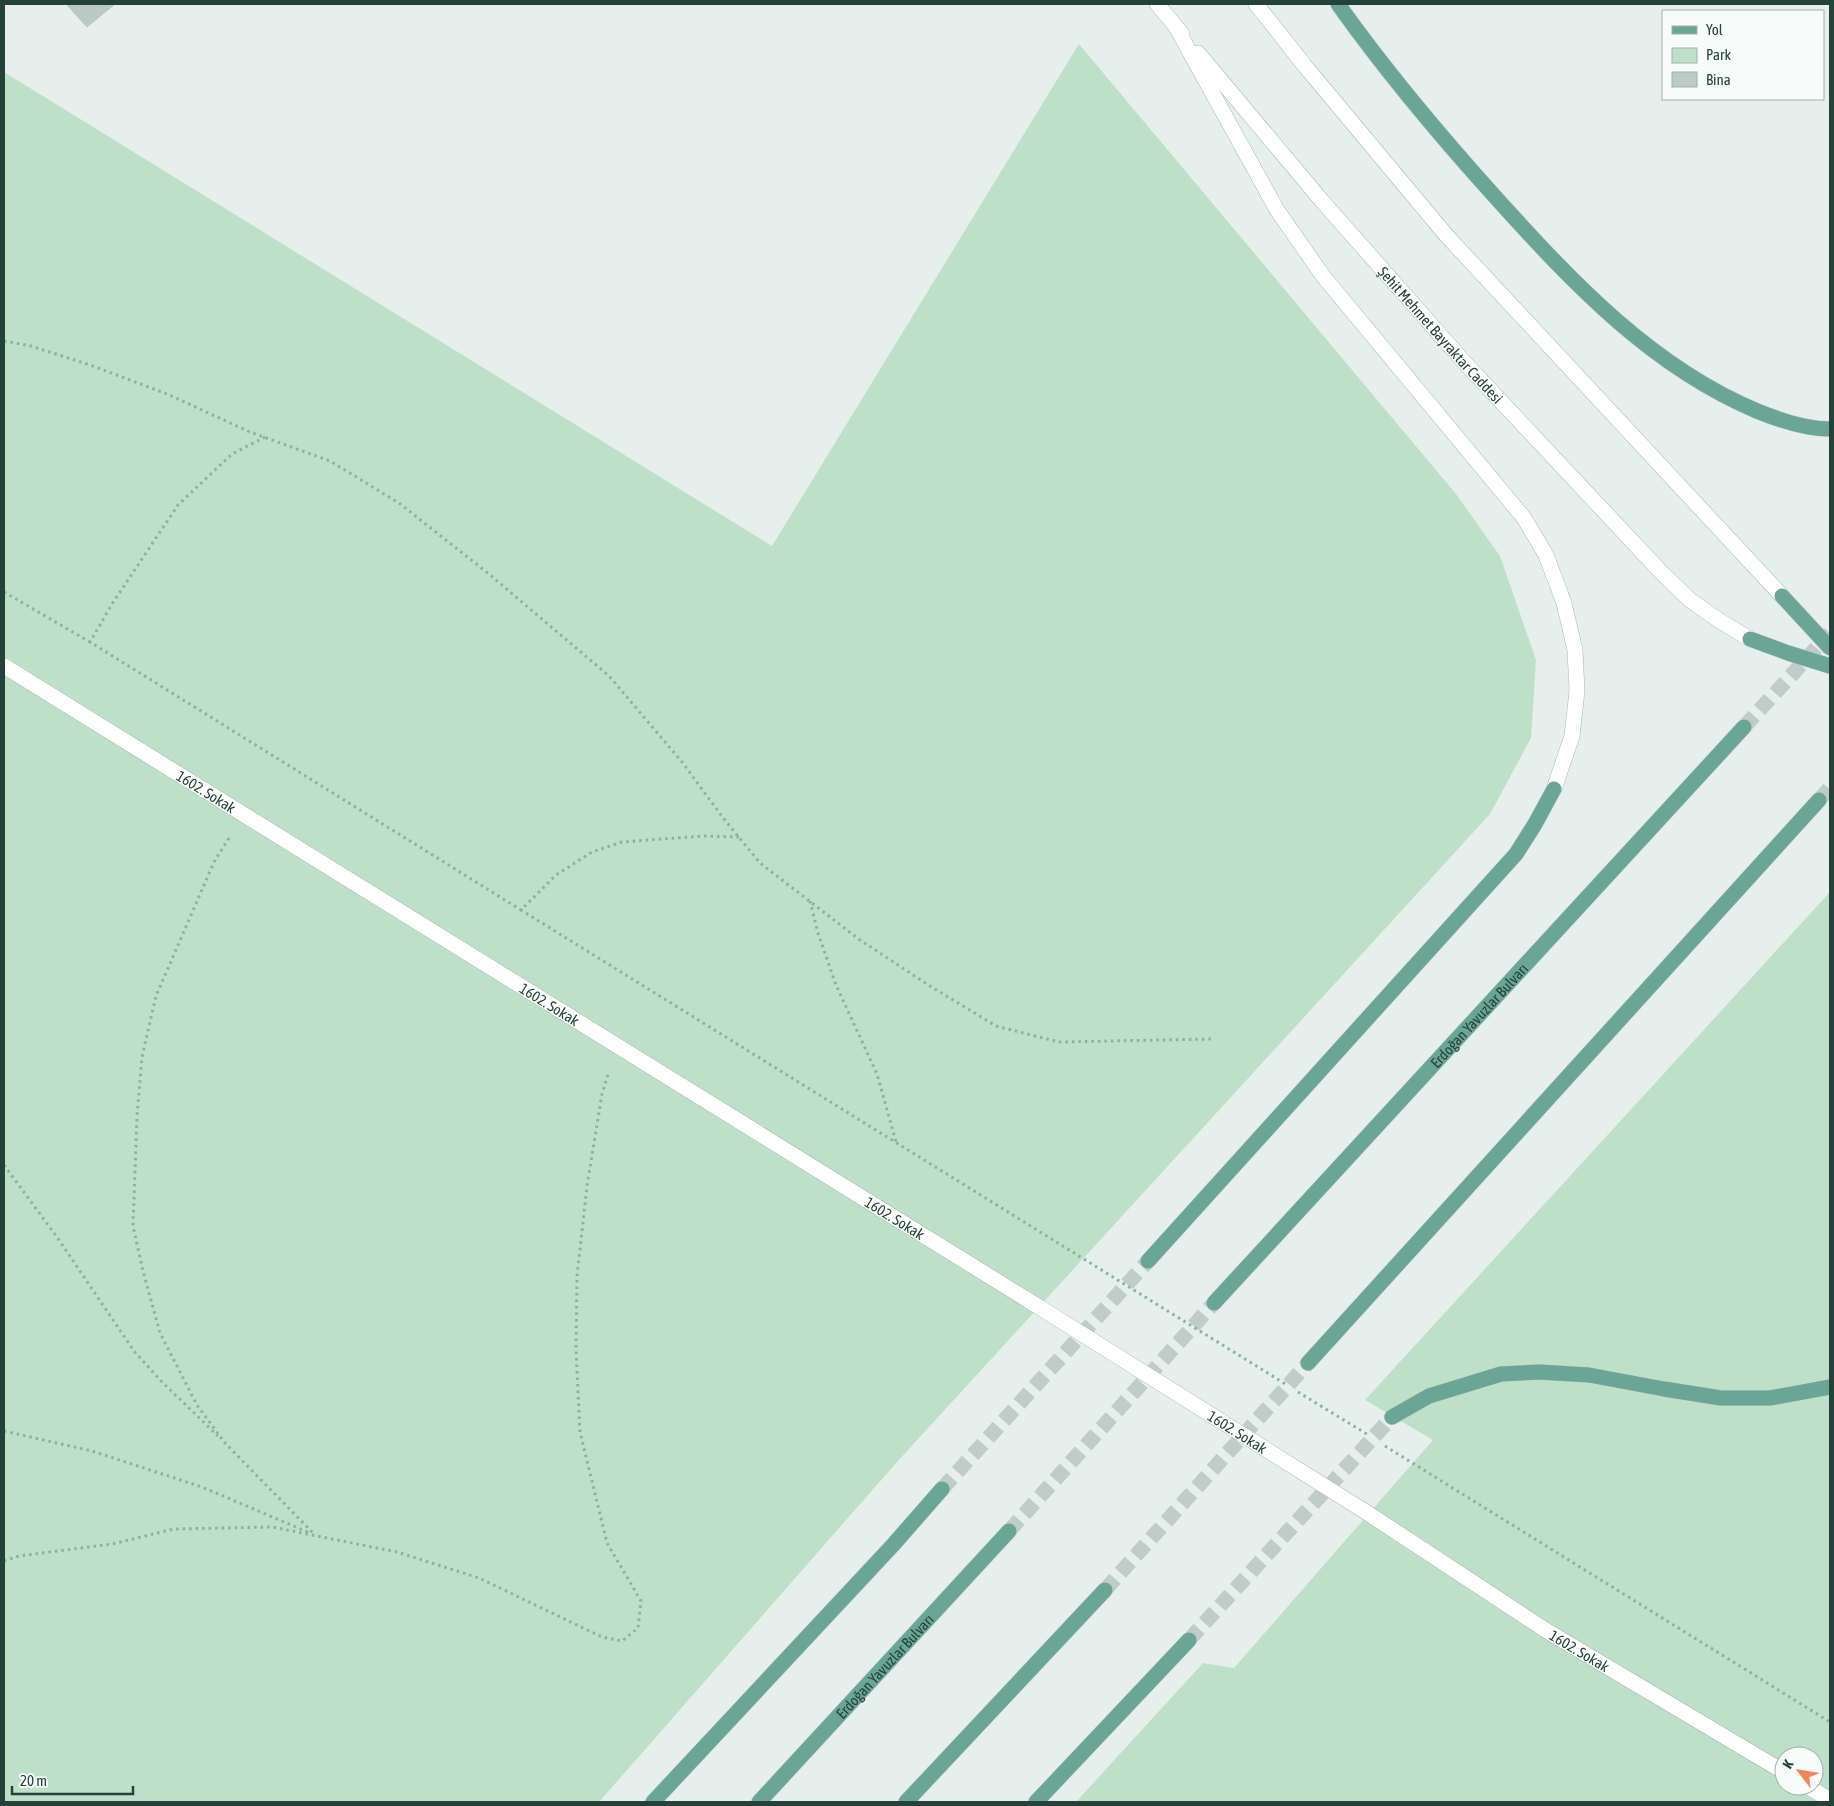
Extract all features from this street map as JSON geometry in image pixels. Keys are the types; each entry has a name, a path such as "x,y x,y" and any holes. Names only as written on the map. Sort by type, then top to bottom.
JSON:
{"main road":[{"name":"Şehit Mehmet Bayraktar Caddesi","path":"1157,4 1322,201 1466,364 1690,600 1750,639 1830,666"},
{"path":"1256,4 1305,66 1446,235 1830,648"},
{"path":"1338,4 1371,50 1444,140 1541,248 1603,310 1664,360 1734,401 1780,420 1830,429"},
{"path":"1148,1261 1516,854 1554,789 1572,736 1577,691 1575,650 1564,603 1546,554 1524,518 1323,276 1277,210 1176,27"},
{"name":"1602. Sokak","path":"4,666 617,1044 1360,1508 1547,1631 1774,1766"},
{"name":"Erdoğan Yavuzlar Bulvarı","path":"1214,1303 1744,727"},
{"path":"1308,1363 1819,800"},
{"path":"1392,1417 1429,1396 1501,1374 1539,1372 1588,1375 1721,1398 1770,1398 1830,1387"},
{"path":"653,1802 886,1552 942,1489"},
{"name":"Erdoğan Yavuzlar Bulvarı","path":"759,1802 1009,1531"},
{"path":"906,1802 1105,1590"},
{"path":"1036,1802 1189,1640"}],"path":[{"path":"4,341 31,346 93,366 167,394 250,432 330,461 399,503 496,580 609,676 682,762 760,863 860,940 996,1026 1059,1042 1214,1039"},
{"path":"90,642 112,604 178,505 232,454 265,437"},
{"path":"4,592 90,642 1372,1437"},
{"path":"226,1443 198,1405 160,1333 133,1226 134,1180 142,1057 156,996 214,862 244,814"},
{"path":"521,910 556,875 592,852 622,842 703,836 739,837"},
{"path":"810,900 818,933 836,985 877,1074 896,1142"},
{"path":"4,1561 19,1556 112,1544 174,1529 272,1528 397,1552 479,1578 602,1638 622,1641 638,1628 641,1601 607,1543 580,1432 576,1350 577,1276 586,1186 602,1094 617,1044"},
{"path":"4,1165 59,1240 134,1351 162,1382 226,1443 315,1536"},
{"path":"4,1431 92,1451 202,1487 315,1536"},
{"path":"1380,1443 1830,1722"}],"green space":[{"path":"1079,44 1456,494 1500,556 1536,660 1531,738 1490,814 897,1462 599,1802 4,1802 4,72 772,546"},
{"path":"1830,892 1830,1802 1076,1802 1203,1663 1234,1668 1433,1440 1365,1400"}],"building":[{"path":"66,4 115,4 87,27"}],"tunnel":[{"path":"1744,727 1830,633"},
{"path":"1819,800 1830,788"},
{"path":"942,1489 1148,1261"},
{"path":"1009,1531 1214,1303"},
{"path":"1105,1590 1308,1363"},
{"path":"1189,1640 1392,1417"}]}
